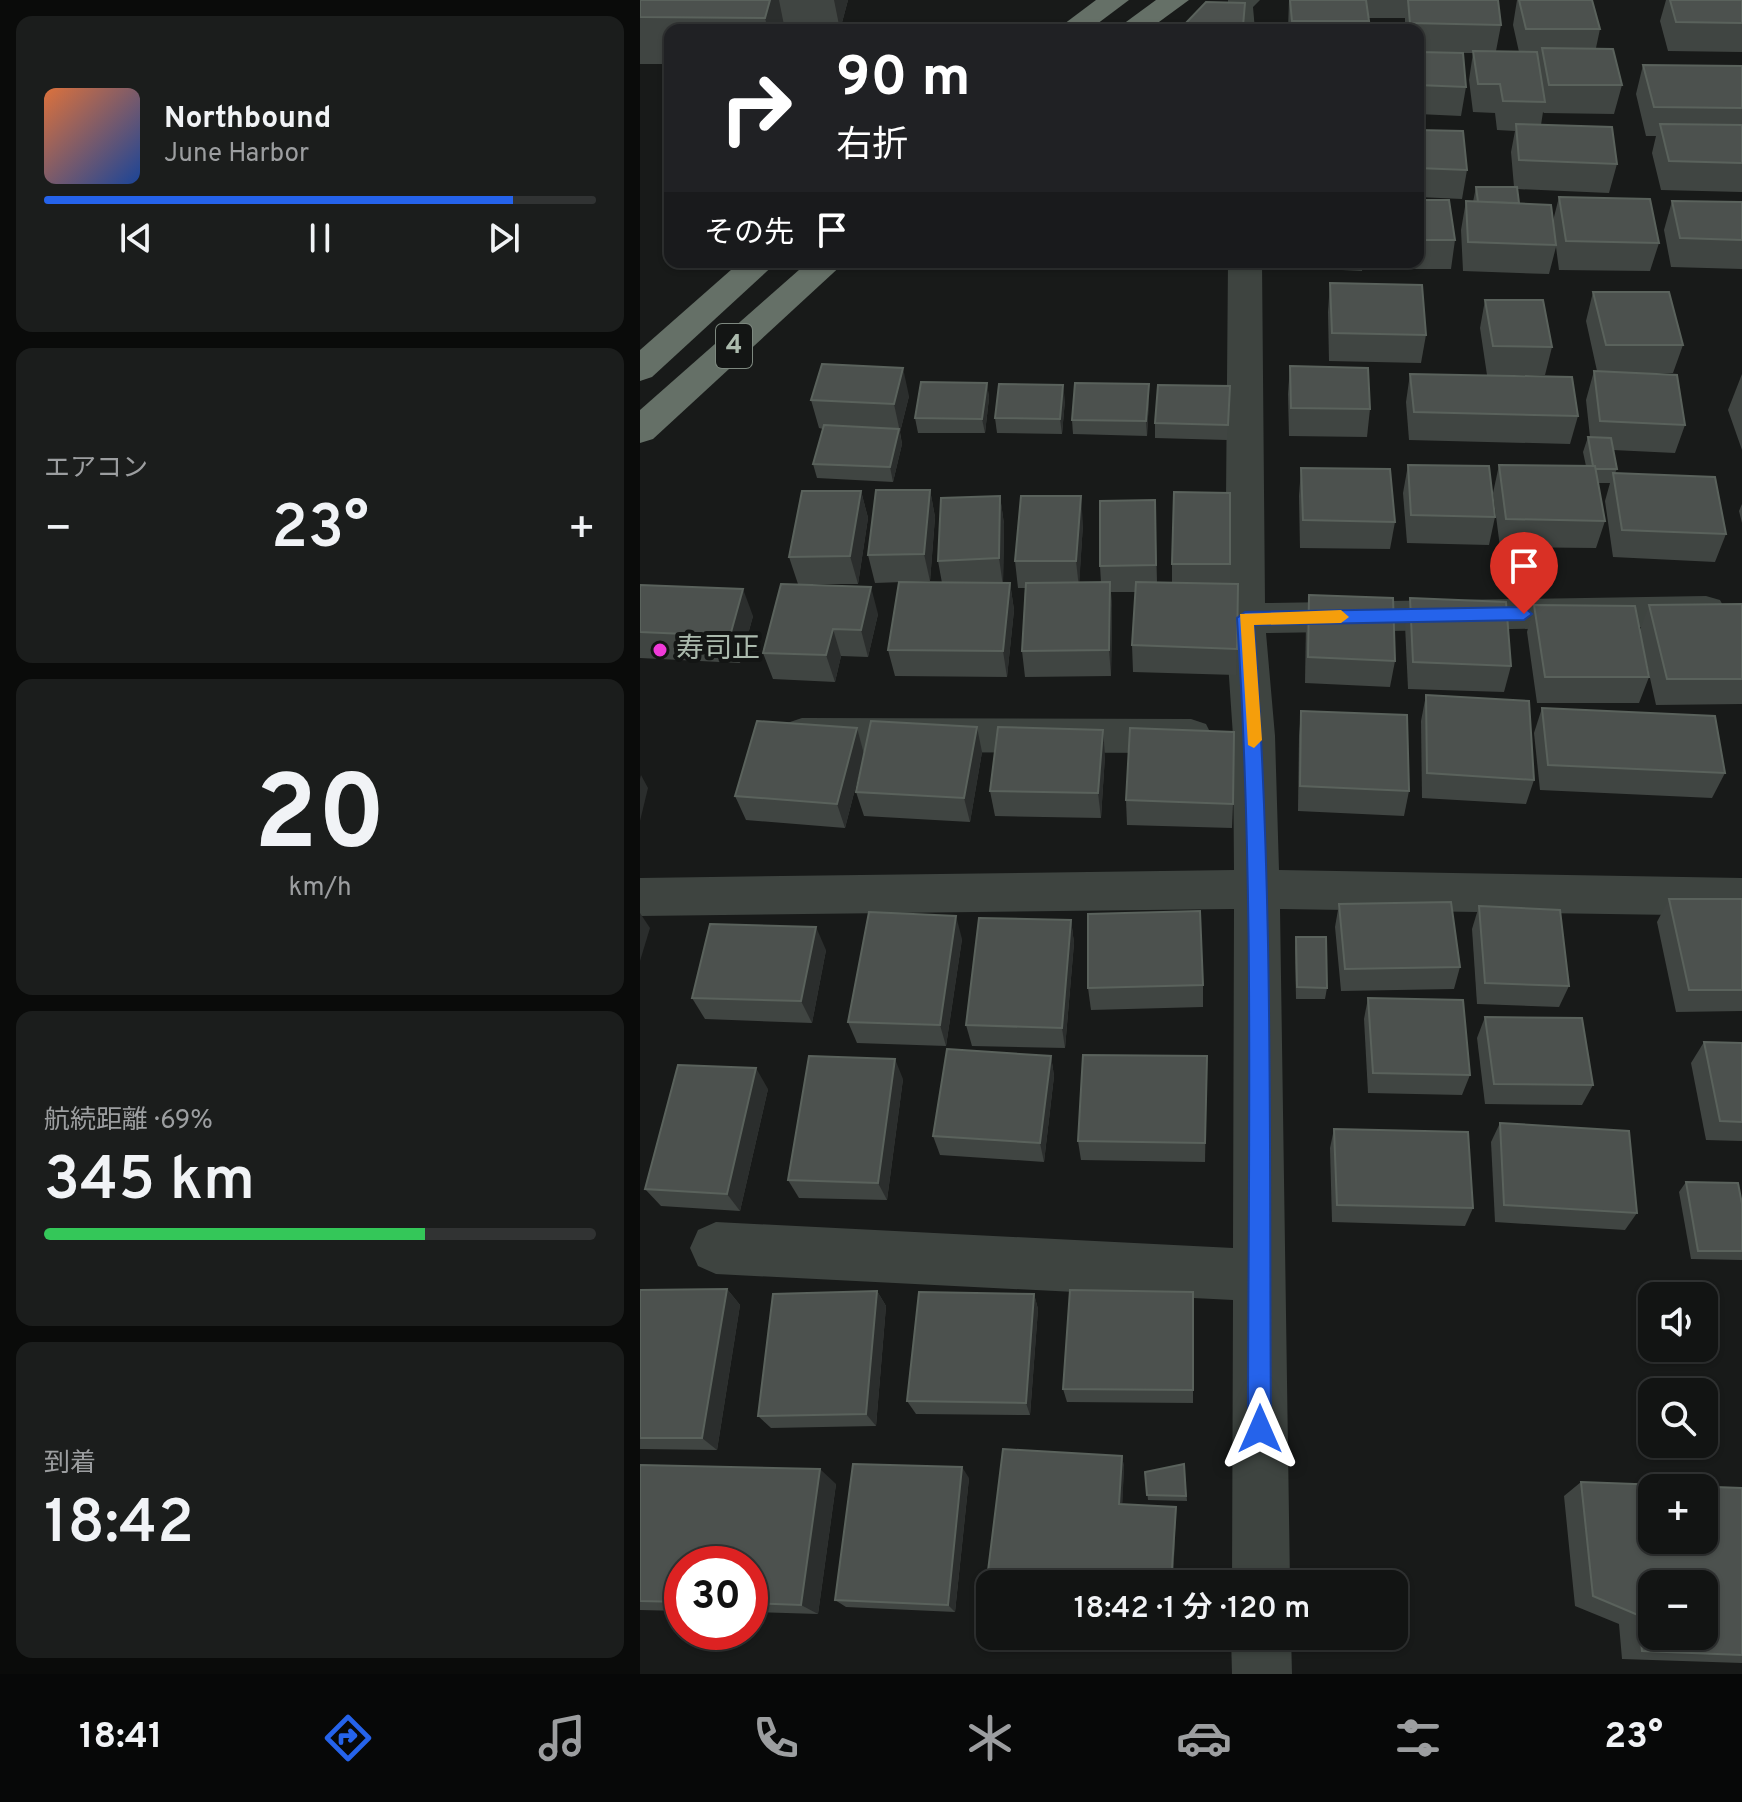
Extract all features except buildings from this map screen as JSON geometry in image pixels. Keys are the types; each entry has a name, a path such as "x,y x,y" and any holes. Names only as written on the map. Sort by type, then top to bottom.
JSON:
{"highway":[{"path":"1079,24 1115,0"},
{"path":"1138,24 1175,0"},
{"name":"4","path":"640,369 753,268"},
{"name":"4","path":"640,430 821,268"}],"street":[{"path":"1241,24 1239,4 1246,0"},
{"path":"1245,268 1245,618 1254,736 1257,889 1261,1570"},
{"path":"1245,618 1740,610"},
{"path":"802,735 1254,736"},
{"path":"640,897 1257,889 1742,897"},
{"path":"716,1248 1259,1275"},
{"path":"1261,1650 1262,1674"}],"slow traffic":[{"path":"1254,740 1245,618 1341,617"}],"place":[{"name":"寿司正","path":"660,650"}],"route":[{"path":"1260,1429 1257,889 1254,736 1245,618 1524,614"}]}
